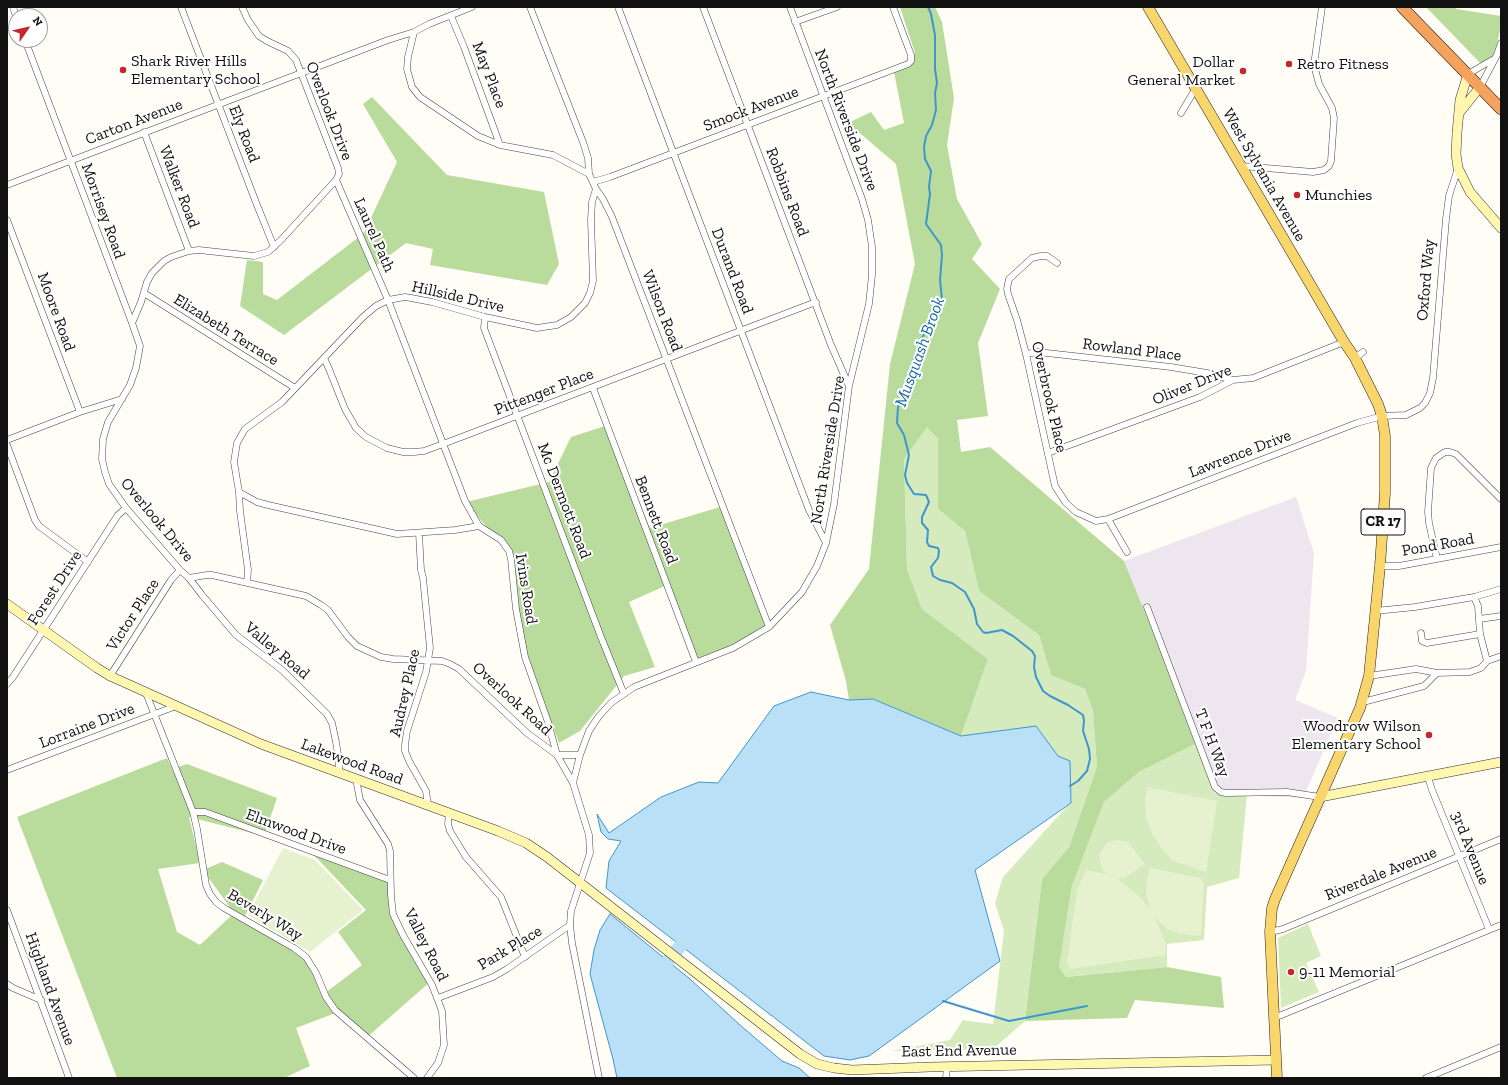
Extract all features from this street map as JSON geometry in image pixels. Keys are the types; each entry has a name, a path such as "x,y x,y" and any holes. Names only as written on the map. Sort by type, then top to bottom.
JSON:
{"highway":[{"path":"1402,7 1501,109"}],"main road":[{"name":"West Sylvania Avenue","path":"1148,7 1344,342 1359,355 1382,416 1385,436 1386,458 1380,566 1369,676 1363,702 1275,899 1270,918 1277,1078"}],"street":[{"name":"Ely Road","path":"181,7 274,247"},
{"name":"Carton Avenue","path":"7,185 301,72 414,32 472,7"},
{"name":"Wilson Road","path":"530,7 584,142 588,158 589,174 612,217 769,627"},
{"name":"Durand Road","path":"618,7 809,510 826,543"},
{"name":"Robbins Road","path":"703,7 849,386"},
{"name":"North Riverside Drive","path":"573,783 580,755 589,731 599,716 611,703 634,687 745,642 769,627 802,592 818,566 826,543 834,504 849,386 869,304 872,275 872,248 868,220 862,199 790,7"},
{"path":"795,22 837,7"},
{"name":"Smock Avenue","path":"593,182 908,64 911,61 912,55 893,7"},
{"path":"1242,166 1308,172 1321,171 1329,166 1331,161 1334,118 1332,108 1318,84 1314,65 1322,7"},
{"name":"Overlook Drive","path":"245,8 248,20 259,36 288,51 296,60 339,174 336,180 274,247 257,256 198,250 188,251 171,257 158,267 147,282 132,323 140,349 136,368 130,385 108,422 104,434 102,459 105,472 109,484 126,508 180,570 189,578 207,575 310,598 328,610 348,637 357,646 371,653 393,659 428,660"},
{"name":"May Place","path":"451,16 464,47 500,146"},
{"path":"414,32 407,62 409,79 414,91 420,97 443,114 478,136 500,146 553,155 589,174"},
{"path":"1460,112 1480,87 1497,55 1501,43"},
{"name":"Morrisey Road","path":"28,48 132,323"},
{"path":"1468,74 1494,59"},
{"name":"Oxford Way","path":"1382,416 1406,415 1415,412 1425,403 1430,393 1433,378 1446,219 1450,196 1458,168 1456,143 1462,90 1468,74"},
{"path":"1181,113 1196,88"},
{"name":"Walker Road","path":"144,132 188,251"},
{"path":"1458,168 1470,192 1501,228"},
{"name":"Laurel Path","path":"336,180 388,300"},
{"name":"Hillside Drive","path":"247,583 248,570 234,462 235,451 239,439 250,424 275,407 295,388 363,316 376,306 388,300 405,297 432,302 532,328 548,328 560,324 571,317 586,303 593,281 591,220 592,202 596,189"},
{"name":"Moore Road","path":"7,220 80,412"},
{"name":"Overbrook Place","path":"1057,263 1047,256 1032,258 1009,279 1007,289 1026,354 1055,486 1066,503 1076,512 1096,521 1108,519"},
{"name":"Elizabeth Terrace","path":"144,293 295,388"},
{"name":"Ivins Road","path":"388,300 465,501 479,526 501,540 511,559 516,609 521,639 531,675 548,722 557,755 573,783 585,820 590,845 589,862 580,883 571,911 570,925 572,943 599,1078"},
{"name":"Pittenger Place","path":"324,358 348,417 356,428 366,437 387,448 403,452 424,451 741,332 816,302"},
{"name":"Mc Dermott Road","path":"485,317 484,328 624,694"},
{"name":"Oliver Drive","path":"1048,453 1200,397 1233,380 1253,378 1344,342"},
{"name":"Rowland Place","path":"1026,354 1038,352 1172,367 1207,373 1233,380"},
{"name":"Bennett Road","path":"592,388 696,662"},
{"path":"7,440 80,412 122,399"},
{"name":"Lawrence Drive","path":"1108,519 1357,423 1382,416"},
{"path":"7,444 35,520 39,526 88,562"},
{"path":"1437,560 1428,512 1431,468 1436,458 1445,452 1456,454 1501,499"},
{"path":"239,492 262,503 394,534 455,530 479,526"},
{"name":"Forest Drive","path":"7,684 14,677 118,515 126,508"},
{"path":"1108,519 1126,552"},
{"name":"Audrey Place","path":"419,533 421,570 430,648 426,672 407,731 405,751 426,791 428,806"},
{"name":"Pond Road","path":"1380,566 1399,566 1501,547"},
{"name":"Victor Place","path":"110,676 171,580 180,570"},
{"name":"Valley Road","path":"189,578 236,635 282,670 327,714 332,723 340,773"},
{"path":"1375,611 1415,607 1474,597 1501,590"},
{"path":"1474,597 1478,606 1480,634 1487,661"},
{"name":"Lakewood Road","path":"7,604 96,668 146,693 261,744 526,843 547,857 679,959"},
{"name":"T F H Way","path":"1147,607 1215,787 1221,792 1226,793 1287,792 1320,797"},
{"path":"1479,619 1501,616"},
{"path":"1421,633 1422,641 1427,643 1480,634"},
{"path":"1369,676 1416,669 1437,673 1470,672 1481,668 1487,661 1501,656"},
{"name":"Overlook Road","path":"428,660 442,661 459,669 527,733 557,755 580,755"},
{"path":"1363,702 1424,686 1437,673"},
{"name":"Beverly Way","path":"146,693 193,812 206,885 210,894 216,902 224,908 294,948 306,957 316,972 326,997 335,1010 412,1078"},
{"name":"Lorraine Drive","path":"7,770 176,706"},
{"path":"1320,797 1501,762"},
{"name":"3rd Avenue","path":"1428,777 1489,929"},
{"name":"Valley Road","path":"356,779 360,800 388,844 390,851 390,880 394,914 401,931 432,984 442,1011 444,1046 438,1063 427,1078"},
{"name":"Elmwood Drive","path":"193,812 205,812 390,880"},
{"path":"449,813 448,824 450,831 466,857 500,897 525,957"},
{"name":"Riverdale Avenue","path":"1270,932 1283,929 1501,839"},
{"name":"Highland Avenue","path":"7,910 69,1078"},
{"name":"Park Place","path":"438,998 493,976 525,957 570,925"},
{"path":"1274,1018 1501,925"},
{"name":"East End Avenue","path":"679,959 800,1054 818,1064 834,1068 852,1070 947,1066 1276,1060"},
{"path":"7,984 41,1000"},
{"path":"1426,1078 1501,1047"},
{"path":"946,1078 947,1066"}],"shaded area":[{"path":"1296,497 1314,553 1306,671 1295,700 1338,718 1303,798 1215,794 1124,561"}],"green space":[{"path":"900,7 935,7 942,22 954,98 947,145 957,199 982,244 972,259 1000,289 978,343 988,416 957,420 961,452 990,447 1124,561 1153,632 1195,744 1139,772 1104,802 1072,886 1059,967 1066,977 1167,967 1221,977 1224,1008 1135,1000 1127,1018 1025,1021 1042,879 1069,847 1097,767 1093,711 1085,689 1051,675 1039,635 979,591 965,531 938,509 938,439 927,427 904,459 907,569 922,609 988,659 961,736 874,699 849,700 846,681 830,625 869,569 890,364 915,264 896,164 848,123 871,112 884,130 904,123 894,72 915,53"},
{"path":"1426,7 1456,7 1456,9 1501,16 1501,25 1494,59 1485,68"},
{"path":"372,97 447,175 544,192 559,264 547,285 430,265 433,249 406,243 284,335 240,306 247,260 263,262 263,294 277,300 364,233 397,162 363,104"},
{"path":"608,425 650,528 720,507 768,628 697,662 667,585 629,602 655,667 624,676 580,731 559,743 522,643 513,559 466,502 549,482 571,437"},
{"path":"927,426 938,439 938,509 965,531 979,591 1039,635 1051,675 1085,689 1093,711 1097,767 1069,847 1042,879 1025,1021 993,1049 891,1051 950,1040 963,1020 993,1024 1004,931 995,903 1003,877 1071,802 1058,756 1036,726 961,736 988,659 922,609 907,569 904,459"},
{"path":"1195,744 1215,794 1247,795 1239,878 1207,887 1204,940 1167,944 1167,967 1066,977 1059,967 1072,886 1104,802 1139,772"},
{"path":"167,758 172,769 187,764 277,798 264,836 189,817 200,863 158,869 177,932 200,945 234,913 203,870 222,862 263,880 244,918 307,958 325,993 362,965 338,932 366,910 310,851 390,880 395,920 430,982 366,1038 338,1012 296,1028 310,1066 284,1078 117,1078 17,817"},
{"path":"1147,787 1217,801 1206,872 1173,861 1161,848 1152,834 1146,817 1145,802"},
{"path":"1116,840 1128,842 1145,864 1125,878 1117,879 1136,893 1152,911 1166,944 1165,955 1071,969 1067,963 1077,890 1086,870 1107,874 1102,869 1099,855 1109,842"},
{"path":"283,848 315,860 363,910 310,952 248,915"},
{"path":"1150,868 1200,878 1204,883 1201,936 1180,934 1168,929 1157,920 1149,905 1146,892"},
{"path":"1308,924 1321,956 1306,963 1319,992 1281,1008 1278,938"}],"water":[{"path":"811,692 849,700 873,699 961,736 1036,726 1058,756 1070,761 1071,803 975,870 1000,961 869,1056 850,1060 824,1056 606,888 609,861 621,841 608,839 601,832 597,814 609,833 661,797 699,782 718,783 774,706"},
{"path":"610,914 690,979 782,1061 799,1068 810,1078 617,1078 590,974 594,950 600,930"}],"waterway":[{"name":"Musquash Brook","path":"928,7 931,14 935,35 935,69 937,83 935,93 936,110 932,125 926,136 924,147 925,159 931,171 926,224 941,245 942,255 940,280 942,299 921,340 914,358 908,394 898,407 897,423 904,435 909,455 905,475 907,483 914,494 926,495 929,502 922,517 922,523 928,530 927,542 929,546 938,548 939,551 938,558 931,567 933,576 940,580 952,583 965,592 974,609 977,624 983,632 986,633 1002,630 1013,636 1032,651 1035,656 1034,667 1036,677 1043,691 1083,715 1083,731 1089,749 1090,759 1087,771 1078,781 1070,786"},
{"name":"Musquash Brook","path":"660,977 668,961 691,933"},
{"path":"943,1001 1009,1021 1087,1006"}],"place":[{"name":"Retro Fitness","path":"1289,64"},
{"name":"Shark River Hills Elementary School","path":"123,70"},
{"name":"Dollar General Market","path":"1243,71"},
{"name":"Munchies","path":"1297,195"},
{"name":"Woodrow Wilson Elementary School","path":"1429,735"},
{"name":"9-11 Memorial","path":"1291,972"}]}
